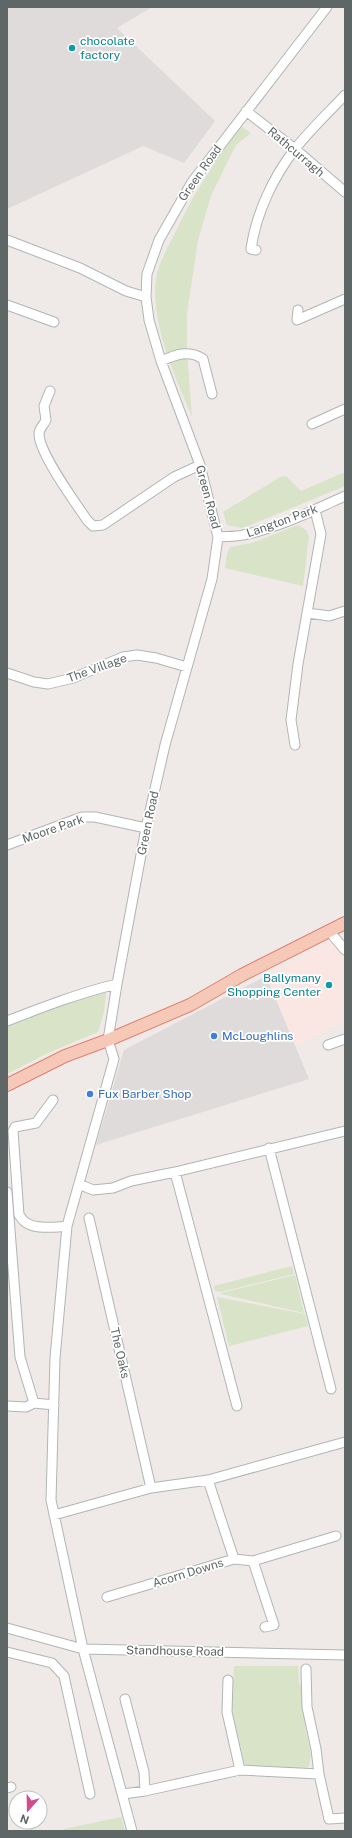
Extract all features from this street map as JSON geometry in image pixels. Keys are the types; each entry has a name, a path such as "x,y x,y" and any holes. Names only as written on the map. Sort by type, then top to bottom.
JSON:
{"main road":[{"path":"7,1085 65,1056 108,1040 190,1005 242,975 345,923"}],"street":[{"name":"Green Road","path":"108,1040 116,984 146,828 165,745 212,578 218,537 200,465 161,360 150,320 146,297 147,274 151,260 182,198 246,111 327,7"},
{"path":"256,250 251,250 254,233 267,195 295,149 345,95"},
{"name":"Rathcurragh","path":"246,111 295,149 345,192"},
{"path":"7,240 80,268 126,291 146,297"},
{"path":"298,310 298,320 345,299"},
{"path":"7,305 54,322"},
{"path":"161,360 177,354 199,356 203,359 212,394"},
{"path":"50,391 44,406 46,420 40,430 39,435 45,454 86,520 90,524 96,526 103,525 174,477 200,465"},
{"path":"312,424 345,409"},
{"name":"Langton Park","path":"218,537 242,535 315,510 345,496"},
{"path":"295,745 291,720 298,664 308,613 320,534 315,510"},
{"path":"308,613 329,616 345,611"},
{"name":"The Village","path":"7,673 34,682 48,684 73,678 123,657 137,655 187,667"},
{"name":"Moore Park","path":"7,845 82,816 95,817 146,828"},
{"path":"329,931 345,950"},
{"path":"7,1021 87,992 116,984"},
{"path":"328,1045 345,1039"},
{"path":"108,1040 114,1059 67,1226 55,1358 51,1500 83,1649 132,1831"},
{"path":"53,1100 36,1123 15,1127 13,1131 19,1215 25,1223 35,1226 50,1228 67,1226"},
{"path":"79,1184 93,1190 113,1188 131,1181 175,1172 269,1148 345,1131"},
{"path":"269,1148 332,1389"},
{"path":"175,1172 237,1406"},
{"path":"7,1192 20,1358 34,1403"},
{"name":"The Oaks","path":"89,1218 151,1488"},
{"path":"7,1406 26,1407 34,1403 54,1405"},
{"path":"54,1515 151,1488 208,1480 345,1442"},
{"name":"Acorn Downs","path":"107,1597 234,1559 208,1480"},
{"path":"234,1559 253,1561 336,1536"},
{"path":"253,1561 274,1625 265,1627"},
{"name":"Standhouse Road","path":"7,1628 83,1649 345,1655"},
{"path":"7,1652 52,1663 64,1676 90,1794"},
{"path":"306,1670 307,1707 316,1749 318,1774 329,1819 345,1818"},
{"path":"228,1680 227,1712 240,1770"},
{"path":"125,1699 144,1772 145,1791"},
{"path":"123,1794 145,1791 240,1770 318,1774"}],"shaded area":[{"path":"7,7 152,7 117,28 215,121 184,163 143,146 7,209"},
{"path":"330,941 341,944 345,954 345,1020 296,1047 266,976"},
{"path":"266,976 309,1079 96,1145 124,1050"}],"green space":[{"path":"242,127 251,133 236,145 223,171 211,196 198,240 187,314 187,352 192,417 171,366 160,328 156,309 155,291 157,274 166,251 196,192 234,134"},
{"path":"345,472 345,486 248,526 241,528 227,525 223,512 280,477 286,476 301,491"},
{"path":"298,525 306,530 309,536 303,586 225,568 227,553 230,547 252,543"},
{"path":"97,991 103,991 106,993 104,1012 98,1032 48,1053 7,1074 7,1027"},
{"path":"292,1266 294,1274 221,1292 215,1291 214,1286"},
{"path":"295,1275 304,1313 221,1294 221,1293"},
{"path":"217,1297 305,1314 308,1326 229,1346"},
{"path":"234,1666 298,1666 299,1683 302,1687 305,1727 311,1755 309,1767 297,1769 251,1767 247,1766 244,1762 232,1710"},
{"path":"121,1817 125,1831 65,1831 64,1829"}],"place":[{"name":"chocolate factory","path":"72,48"},
{"name":"Ballymany Shopping Center","path":"329,985"},
{"name":"McLoughlins","path":"214,1036"},
{"name":"Fux Barber Shop","path":"90,1094"}]}
